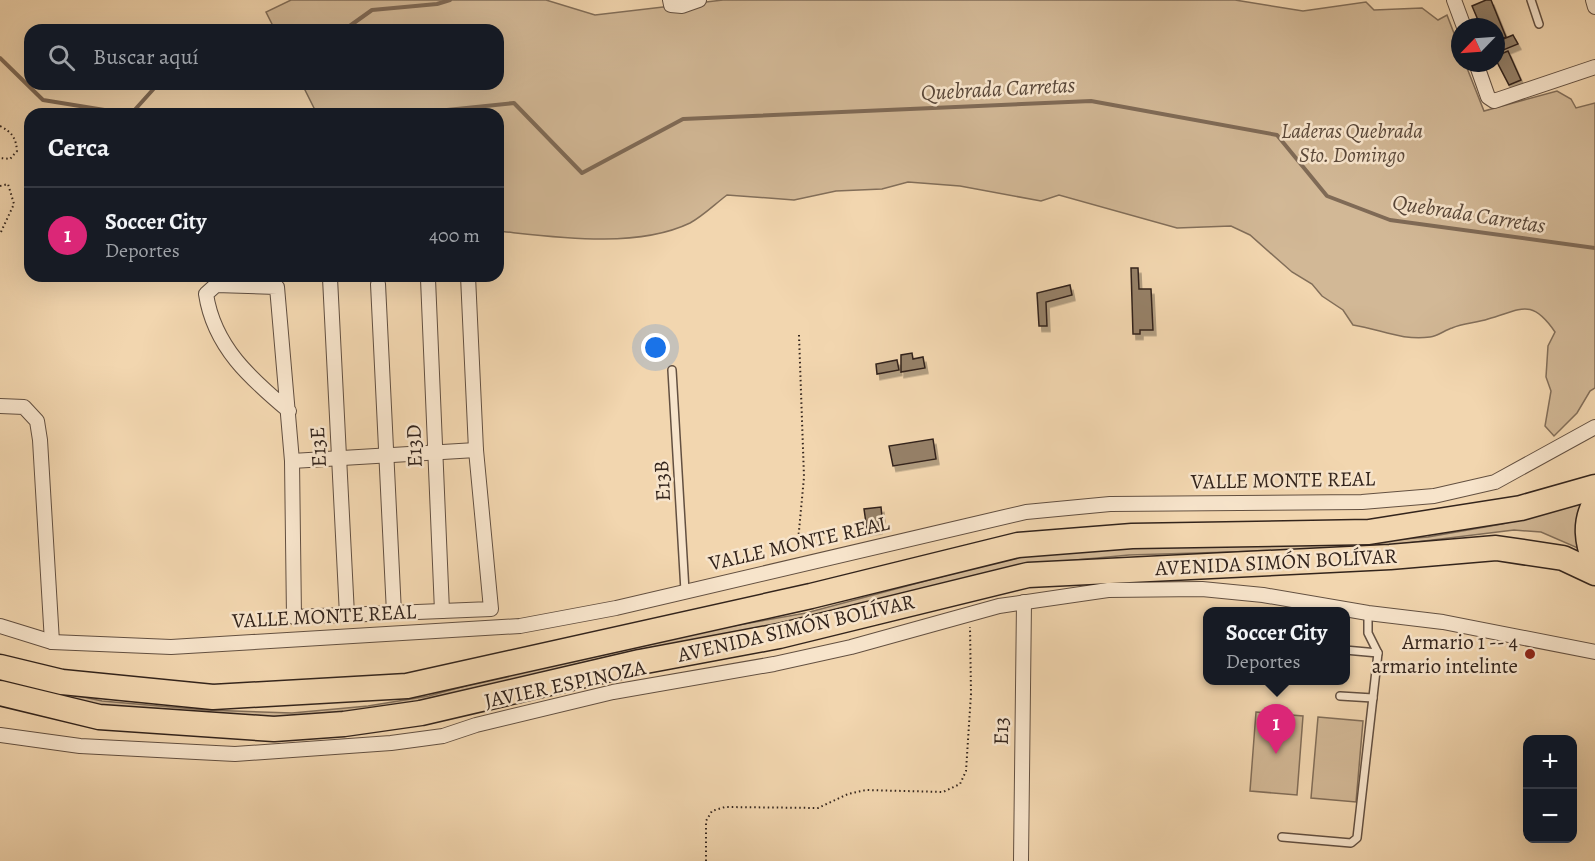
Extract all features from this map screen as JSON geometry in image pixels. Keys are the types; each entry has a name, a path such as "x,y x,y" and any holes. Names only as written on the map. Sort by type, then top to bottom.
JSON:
{"highway":[{"name":"AVENIDA SIMÓN BOLÍVAR","path":"0,667 62,682 213,697 407,686 778,603 1018,545 1132,536 1369,532 1521,508 1595,488"},
{"path":"1595,503 1587,530 1589,548 1595,563"},
{"name":"AVENIDA SIMÓN BOLÍVAR","path":"0,693 99,717 213,727 297,728 421,713 640,662 779,636 1028,575 1390,557 1496,548 1563,558 1595,573"}],"street":[{"path":"670,3 682,6 699,0"},
{"path":"1454,0 1461,18"},
{"path":"1593,0 1595,7"},
{"path":"1479,72 1488,97 1494,101 1595,67"},
{"name":"E13E","path":"330,282 347,615"},
{"name":"E13D","path":"428,282 442,611"},
{"path":"289,411 247,376 226,349 207,306 206,294 216,285 277,287 289,411 292,461 294,617 491,609 476,450 468,282"},
{"path":"378,284 392,613 402,632"},
{"path":"0,406 24,407 37,421 52,642"},
{"name":"VALLE MONTE REAL","path":"0,626 52,642 171,647 520,626 616,608 1026,512 1110,504 1362,502 1434,496 1495,482 1595,427"},
{"path":"292,461 476,450"},
{"name":"JAVIER ESPINOZA","path":"0,735 80,747 235,754 390,743 443,736 476,725 614,692 774,664 852,647 1024,602 1108,590 1202,589 1263,595 1333,607"},
{"name":"E13","path":"1021,861 1024,602"},
{"name":"JAVIER ESPINOZA","path":"1350,610 1443,622 1595,652"},
{"path":"380,633 392,613"}],"lane":[{"path":"1532,0 1539,24"},
{"name":"E13B","path":"672,370 686,591"},
{"path":"1282,837 1351,843 1357,838 1378,653 1368,633 1368,613"},
{"path":"1350,650 1378,653"},
{"path":"1340,696 1373,698"}],"path":[{"path":"0,126 9,130 16,139 17,151 10,159 0,158"},
{"path":"0,186 8,184 14,204 0,234"},
{"path":"798,564 796,547 804,477 799,335"},
{"path":"706,861 706,821 712,812 725,807 818,808 848,794 866,790 943,792 960,784 966,771 971,694 969,615"}],"green space":[{"name":"Laderas Quebrada Sto. Domingo","path":"291,0 546,0 595,15 723,0 1235,0 1303,11 1366,2 1374,10 1422,8 1438,20 1447,15 1451,25 1451,72 1469,72 1484,111 1557,91 1571,99 1576,108 1595,103 1595,388 1590,391 1577,413 1554,436 1545,426 1551,391 1546,377 1548,346 1555,332 1547,321 1532,310 1517,310 1456,326 1430,337 1420,338 1400,336 1353,325 1343,310 1322,296 1312,284 1292,272 1250,235 1231,226 1177,228 1059,195 1041,201 960,186 908,182 882,189 836,191 794,200 727,195 690,223 669,231 621,239 570,238 504,232 504,108 314,108 305,90 504,90 504,24 272,24 266,12"},
{"path":"1585,503 1580,549 1541,532 1514,530 1367,548 1129,555 1065,561 450,697 294,720 149,716 0,688 0,679 102,701 205,710 292,713 368,706 429,696 522,670 676,636 806,613 996,562 1038,554 1098,548 1367,542 1428,537 1502,524"},
{"path":"1256,712 1303,716 1297,795 1250,791"},
{"path":"1318,717 1363,721 1356,802 1311,798"}],"building":[{"path":"1491,0 1498,18 1477,18 1472,6"},
{"path":"1513,35 1518,44 1505,49 1505,38"},
{"path":"1508,51 1521,80 1509,85 1502,72 1505,72 1505,52"},
{"path":"1131,268 1138,268 1139,289 1151,289 1153,330 1140,330 1140,334 1133,334"},
{"path":"1070,285 1072,295 1046,302 1047,326 1039,326 1037,293"},
{"path":"912,353 913,359 923,357 925,368 901,372 901,355"},
{"path":"897,360 899,370 877,374 876,364"},
{"path":"933,439 936,459 893,466 889,446"},
{"path":"881,507 882,517 878,517 879,528 867,530 864,509"}],"waterway":[{"path":"352,24 372,10 437,4 450,0"},
{"name":"Quebrada Carretas","path":"0,58 24,81"},
{"name":"Quebrada Carretas","path":"33,90 43,100 92,108"},
{"path":"136,108 153,90"},
{"name":"Quebrada Carretas","path":"466,108 514,103 582,173 683,119 1091,101 1277,135 1327,196 1390,220 1595,248"}],"place":[{"name":"Armario 1 -- 4 armario intelinte","path":"1530,654"},
{"name":"Soccer City","path":"1276,754"}]}
